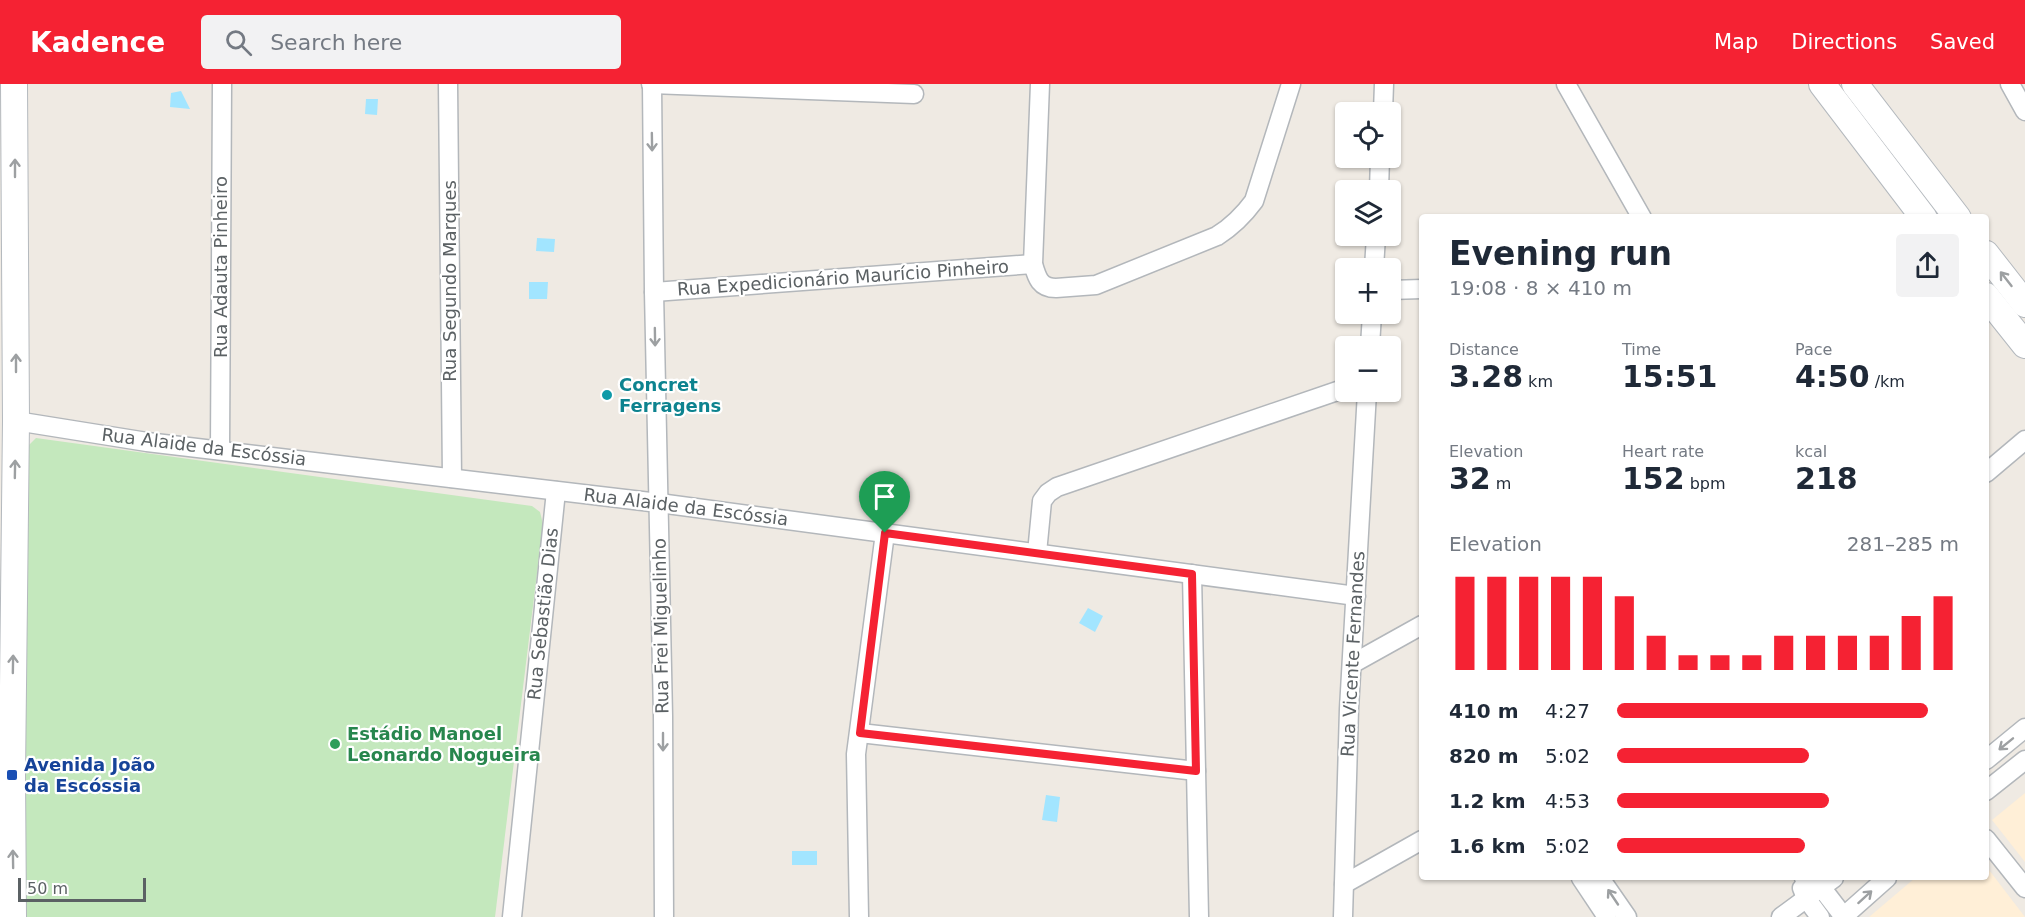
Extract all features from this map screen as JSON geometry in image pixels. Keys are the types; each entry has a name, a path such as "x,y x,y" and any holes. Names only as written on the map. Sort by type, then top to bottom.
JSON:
{"main road":[{"path":"13,917 12,775 16,421 14,84"},
{"path":"1823,84 1851,117 1859,119 1869,112 1855,84"},
{"path":"1823,84 1921,214"},
{"path":"1855,84 1955,214"},
{"path":"1894,178 1881,156 1881,152 1888,148 1902,156 1955,214"},
{"path":"1989,258 2025,304"},
{"path":"1989,300 2025,345"}],"street":[{"name":"Rua Adauta Pinheiro","path":"220,450 222,84"},
{"name":"Rua Segundo Marques","path":"448,84 452,478"},
{"path":"652,84 914,94"},
{"name":"Rua Frei Miguelinho","path":"652,84 664,917"},
{"path":"1040,84 1033,264 1037,279 1046,287 1056,288 1096,285 1217,236 1232,227 1254,201 1291,84"},
{"path":"1383,102 1384,84"},
{"path":"1566,84 1640,214"},
{"path":"2010,84 2025,111"},
{"name":"Rua Expedicionário Maurício Pinheiro","path":"654,292 1033,264"},
{"path":"1401,290 1419,289"},
{"path":"1037,553 1042,501 1048,493 1335,392"},
{"name":"Rua Vicente Fernandes","path":"1343,917 1352,664 1366,402"},
{"name":"Rua Alaide da Escóssia","path":"16,421 147,442 659,503 1356,596"},
{"path":"1989,470 2025,440"},
{"name":"Rua Sebastião Dias","path":"512,917 556,491"},
{"path":"859,917 856,754 885,533"},
{"path":"1192,574 1199,917"},
{"path":"1352,664 1419,627"},
{"path":"1989,758 2025,728"},
{"path":"860,733 1196,771"},
{"path":"1989,789 2025,760"},
{"path":"1344,884 1419,842"},
{"path":"1989,843 2025,888"},
{"path":"1582,880 1607,917"},
{"path":"1601,880 1627,917"},
{"path":"1802,880 1820,888"},
{"path":"1807,880 1820,888 1844,917 1885,880"},
{"path":"1781,917 1820,888"},
{"path":"1820,888 1820,917"}],"shaded area":[{"path":"2025,793 2025,862 1992,820"},
{"path":"1989,870 2025,917 1869,917 1913,880 1989,880"}],"green space":[{"path":"36,438 532,506 540,512 543,524 495,917 26,917 26,448"}],"water":[{"path":"181,91 190,109 170,107 171,93"},
{"path":"366,99 378,99 377,115 365,114"},
{"path":"537,238 555,239 554,252 536,251"},
{"path":"529,282 548,282 547,299 529,299"},
{"path":"1088,608 1103,616 1095,632 1079,623"},
{"path":"1046,795 1060,797 1057,822 1042,820"},
{"path":"792,851 817,851 817,865 792,865"}],"place":[{"name":"Concret Ferragens","path":"607,395"},
{"name":"Estádio Manoel Leonardo Nogueira","path":"335,744"},
{"name":"Avenida João da Escóssia","path":"12,775"}],"route":[{"path":"885,533 1192,574 1196,771 860,733 885,533"}]}
